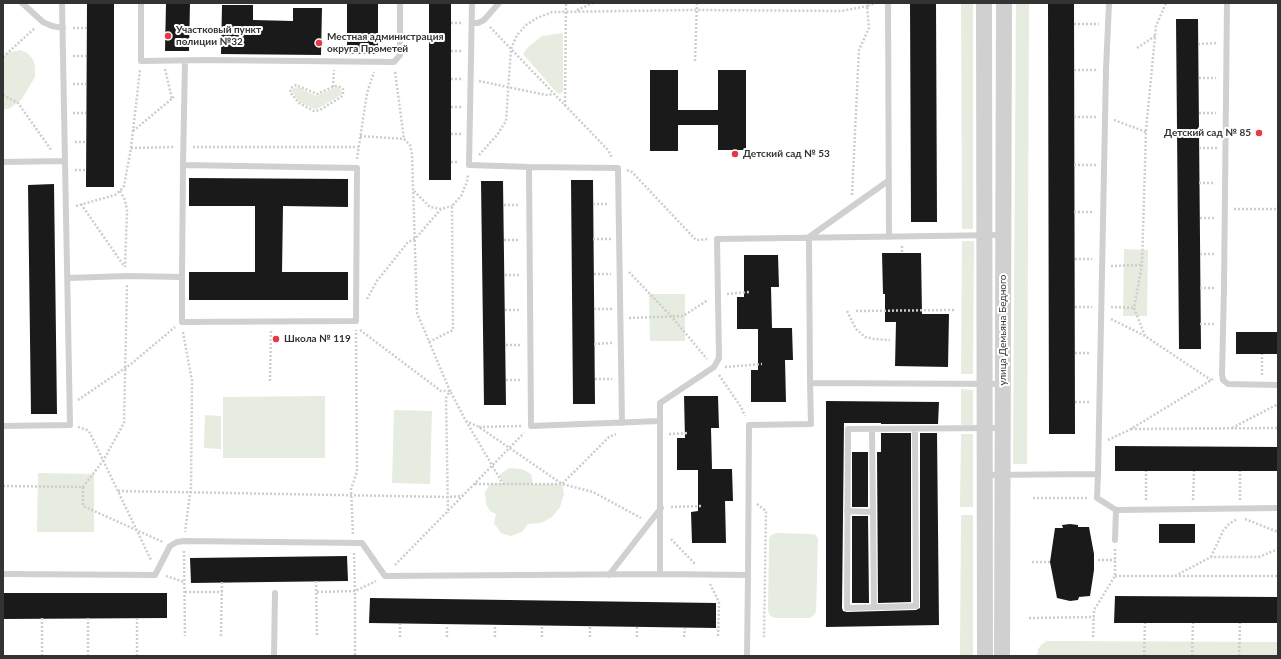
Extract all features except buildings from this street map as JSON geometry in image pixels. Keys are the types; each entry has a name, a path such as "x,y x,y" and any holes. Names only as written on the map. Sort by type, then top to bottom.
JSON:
{"street":[{"name":"улица Демьяна Бедного","path":"984,3 984,656"},
{"name":"улица Демьяна Бедного","path":"1002,656 1004,3"}],"lane":[{"path":"22,3 43,22 52,26 63,28"},
{"path":"3,426 70,425 66,208 62,161 64,56 62,3"},
{"path":"141,3 141,61 378,62 394,62 400,56 400,3"},
{"path":"472,3 469,165 618,168 620,379 622,423"},
{"path":"472,23 478,23 484,20 499,3"},
{"path":"888,3 888,237"},
{"path":"1108,3 1097,498 1116,510 1278,508"},
{"path":"1227,3 1225,254 1222,374 1223,380 1228,384 1278,385"},
{"path":"183,165 356,168 356,321 182,322 183,165 185,60"},
{"path":"3,162 62,161"},
{"path":"529,167 531,426 660,421"},
{"path":"809,237 888,180"},
{"path":"660,574 660,403 714,367 719,358 717,239 1003,234"},
{"path":"748,656 749,425 811,424 809,237"},
{"path":"68,278 127,276 182,277"},
{"path":"810,383 1002,384"},
{"path":"915,430 916,606 847,608 848,429 915,430 1002,428"},
{"path":"872,430 874,607"},
{"path":"985,475 1098,474"},
{"path":"609,575 661,508"},
{"path":"1115,540 1116,510"},
{"path":"847,512 873,512"},
{"path":"3,574 155,575 170,546 177,542 184,541 362,543 385,576 660,574 748,576"},
{"path":"274,656 275,593"}],"path":[{"path":"565,106 566,3"},
{"path":"575,12 593,3"},
{"path":"695,61 697,3"},
{"path":"414,191 430,207 441,209 452,206 461,196 467,182 469,165 497,135 506,121 511,49 517,35 537,18 552,12 842,10 876,3"},
{"path":"1145,336 1134,308 1142,265 1146,130 1156,26 1166,3"},
{"path":"852,206 859,50 869,28 866,4"},
{"path":"484,20 608,150 618,168 632,172 696,240 717,239"},
{"path":"3,57 43,22"},
{"path":"1074,24 1108,24"},
{"path":"63,28 87,28"},
{"path":"1137,48 1155,36"},
{"path":"1198,44 1226,43"},
{"path":"64,56 86,56"},
{"path":"66,208 115,194 124,186 131,148 141,61"},
{"path":"163,61 172,99 184,123"},
{"path":"333,87 334,61"},
{"path":"356,168 367,93 378,62"},
{"path":"394,62 404,139 410,145 412,154 417,313 450,391 492,466 504,484"},
{"path":"1074,70 1106,70"},
{"path":"1199,78 1226,78"},
{"path":"470,79 546,95 553,94"},
{"path":"296,85 317,94 333,87 337,86 343,89 343,95 317,111 299,103 290,92 296,85"},
{"path":"133,132 184,87"},
{"path":"3,95 18,103 62,161"},
{"path":"1199,113 1226,112"},
{"path":"360,136 404,139"},
{"path":"131,148 358,147"},
{"path":"1199,148 1226,148"},
{"path":"1074,165 1104,164"},
{"path":"1199,183 1225,183"},
{"path":"120,191 125,200 127,210 124,423 103,461 83,487 83,506 170,546"},
{"path":"81,204 125,268"},
{"path":"593,204 618,204"},
{"path":"504,205 529,205"},
{"path":"429,342 453,330 452,206"},
{"path":"356,321 376,281 408,242 415,239 441,209"},
{"path":"1225,209 1278,209"},
{"path":"1074,212 1103,212"},
{"path":"1200,218 1225,218"},
{"path":"504,240 529,239"},
{"path":"593,240 618,239"},
{"path":"1200,254 1225,254"},
{"path":"1074,260 1102,259"},
{"path":"619,262 672,317 714,367 741,407 749,425"},
{"path":"1102,266 1142,265"},
{"path":"505,275 530,274"},
{"path":"594,274 619,274"},
{"path":"620,319 683,316 717,295 749,292"},
{"path":"594,309 620,309"},
{"path":"505,310 530,310"},
{"path":"847,310 856,329 865,337 890,340"},
{"path":"856,311 954,310"},
{"path":"1101,314 1145,336 1211,380"},
{"path":"270,380 271,321"},
{"path":"70,406 125,368 182,322 192,381 190,493 184,541 185,636"},
{"path":"355,656 356,591 351,489 357,472 356,327 441,391 450,391"},
{"path":"594,344 620,343"},
{"path":"506,345 530,345"},
{"path":"1075,353 1101,353"},
{"path":"1262,354 1262,385"},
{"path":"714,367 762,364"},
{"path":"1099,445 1131,429 1222,374"},
{"path":"595,379 620,379"},
{"path":"506,380 530,380"},
{"path":"448,512 446,398 450,391"},
{"path":"1075,402 1100,401"},
{"path":"1232,428 1278,404"},
{"path":"466,421 479,427 562,484"},
{"path":"70,425 82,427 87,430 157,572 184,582"},
{"path":"479,427 531,426"},
{"path":"317,592 356,591 385,576 531,426"},
{"path":"1131,429 1278,428"},
{"path":"562,484 609,437 622,432"},
{"path":"660,434 689,434"},
{"path":"1146,471 1146,510"},
{"path":"1193,509 1194,471"},
{"path":"1240,471 1240,509"},
{"path":"475,484 562,484 593,492 650,523"},
{"path":"3,486 83,487"},
{"path":"118,491 351,496 463,496"},
{"path":"749,498 766,511 764,637"},
{"path":"1033,498 1097,498"},
{"path":"661,508 702,506"},
{"path":"1211,557 1223,531 1228,524 1240,518 1278,532"},
{"path":"660,528 705,575 719,602 718,637"},
{"path":"1093,637 1094,610 1115,576 1115,540"},
{"path":"1175,576 1211,557 1259,557 1278,549"},
{"path":"1098,560 1115,560"},
{"path":"1032,562 1050,562"},
{"path":"1115,576 1278,576"},
{"path":"316,581 317,636"},
{"path":"221,636 222,582"},
{"path":"185,592 222,592"},
{"path":"1029,618 1094,617"},
{"path":"42,618 42,656"},
{"path":"88,618 88,656"},
{"path":"137,618 137,656"},
{"path":"1144,656 1145,623"},
{"path":"1192,656 1193,623"},
{"path":"1239,656 1240,623"},
{"path":"400,624 400,637"},
{"path":"447,624 447,637"},
{"path":"495,625 495,637"},
{"path":"542,626 542,637"},
{"path":"590,627 590,637"},
{"path":"637,627 637,637"},
{"path":"684,637 685,628"}],"shaded area":[{"path":"961,3 973,3 973,229 962,229"},
{"path":"1016,3 1029,3 1027,464 1013,464"},
{"path":"563,33 563,91 560,94 556,92 523,54 528,47 542,36"},
{"path":"20,50 27,53 33,59 35,77 21,100 10,108 3,110 3,57 7,53"},
{"path":"298,87 316,96 337,87 340,88 342,92 341,95 315,109 299,102 292,90"},
{"path":"962,241 974,241 973,374 961,374"},
{"path":"1124,249 1148,250 1147,316 1123,316"},
{"path":"649,294 685,294 685,341 650,341"},
{"path":"961,389 973,390 973,425 961,425"},
{"path":"325,396 325,458 223,458 223,397"},
{"path":"394,410 432,411 430,484 392,483"},
{"path":"205,415 221,416 221,449 204,448"},
{"path":"961,434 973,434 973,507 960,507"},
{"path":"509,468 522,469 531,474 533,484 562,484 564,494 560,507 552,517 541,523 528,524 522,532 511,536 501,533 494,523 496,514 490,511 486,504 485,492 490,484 503,483 499,475"},
{"path":"38,473 94,474 94,532 37,532"},
{"path":"961,515 973,515 973,656 960,656"},
{"path":"776,533 812,534 816,535 818,540 816,612 810,618 775,618 770,616 768,611 769,539 771,535"},
{"path":"1047,641 1278,642 1278,656 1037,656 1038,649"}],"place":[{"name":"Участковый пункт полиции №32","path":"168,36"},
{"name":"Местная администрация округа Прометей","path":"319,43"},
{"name":"Детский сад № 85","path":"1259,133"},
{"name":"Детский сад № 53","path":"735,154"},
{"name":"Школа № 119","path":"276,339"}]}
